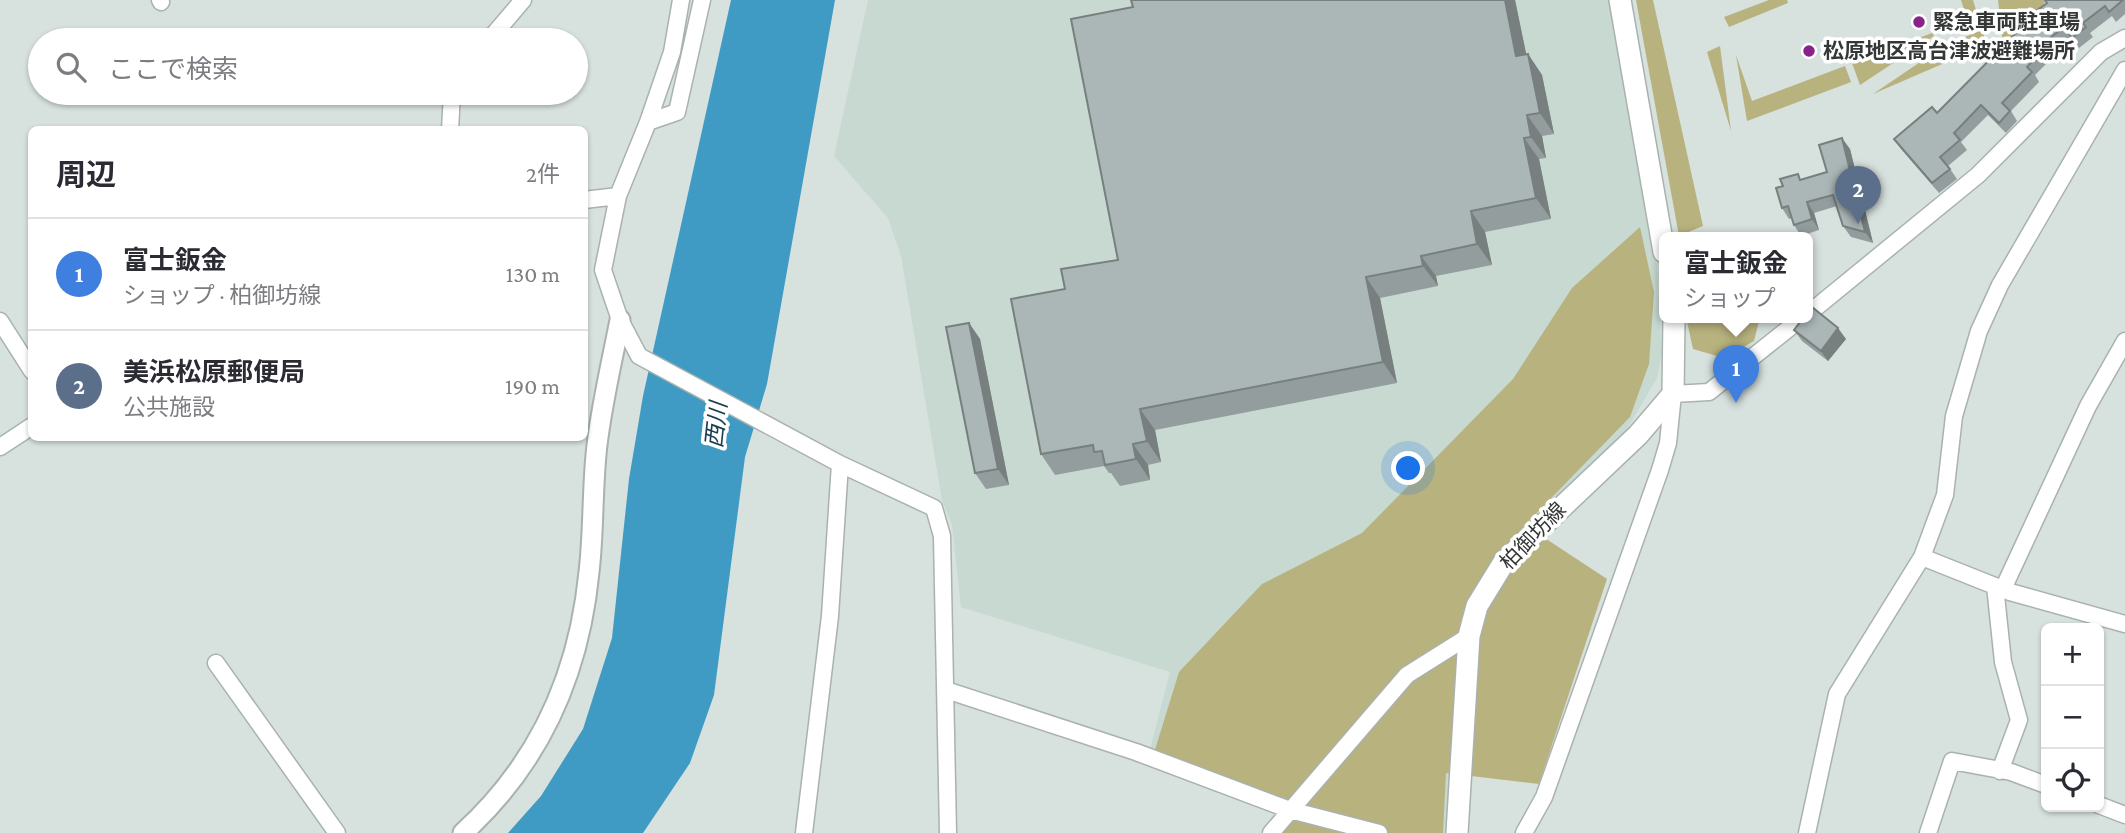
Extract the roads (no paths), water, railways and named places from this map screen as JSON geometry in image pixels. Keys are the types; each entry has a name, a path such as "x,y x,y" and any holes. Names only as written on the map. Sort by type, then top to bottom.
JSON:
{"main road":[{"path":"1620,0 1661,232"},
{"path":"1673,394 1674,323"},
{"name":"柏御坊線","path":"1457,833 1469,636 1477,606 1504,562 1638,435 1673,394"}],"street":[{"path":"499,28 523,0"},
{"path":"681,0 672,52 618,197 603,270 620,320 639,356 839,464 934,508 942,536 948,833"},
{"path":"648,122 677,112 702,0"},
{"path":"1813,310 1978,175 2101,52 2125,38"},
{"path":"1807,833 1836,694 1922,557 1945,495 1954,416 1979,331 2000,285 2125,70"},
{"path":"450,126 451,105"},
{"path":"588,200 618,197"},
{"path":"463,833 510,785 529,758 561,699 570,674 582,632 590,571 597,446 620,320"},
{"path":"0,321 28,365"},
{"path":"1524,833 1544,797 1660,470 1668,443 1673,394 1709,392 1795,323"},
{"path":"2000,771 2019,720 2003,662 1999,588 2088,406 2119,362 2125,341"},
{"path":"0,447 28,429"},
{"path":"804,833 830,616 839,464"},
{"path":"1922,557 1999,588 2125,624"},
{"path":"1271,833 1407,675 1469,636"},
{"path":"216,663 337,833"},
{"path":"946,690 1136,752 1290,810 1379,833"},
{"path":"1928,833 1952,761 2041,783"},
{"path":"2104,807 2125,815"}],"water":[{"name":"西川","path":"731,0 835,0 767,384 745,457 714,695 690,763 643,833 508,833 541,796 583,729 612,638 629,479 643,396"}],"place":[{"name":"緊急車両駐車場","path":"1919,22"},
{"name":"松原地区高台津波避難場所","path":"1809,51"},
{"name":"美浜松原郵便局","path":"1858,224"},
{"name":"富士鈑金","path":"1736,403"}]}
